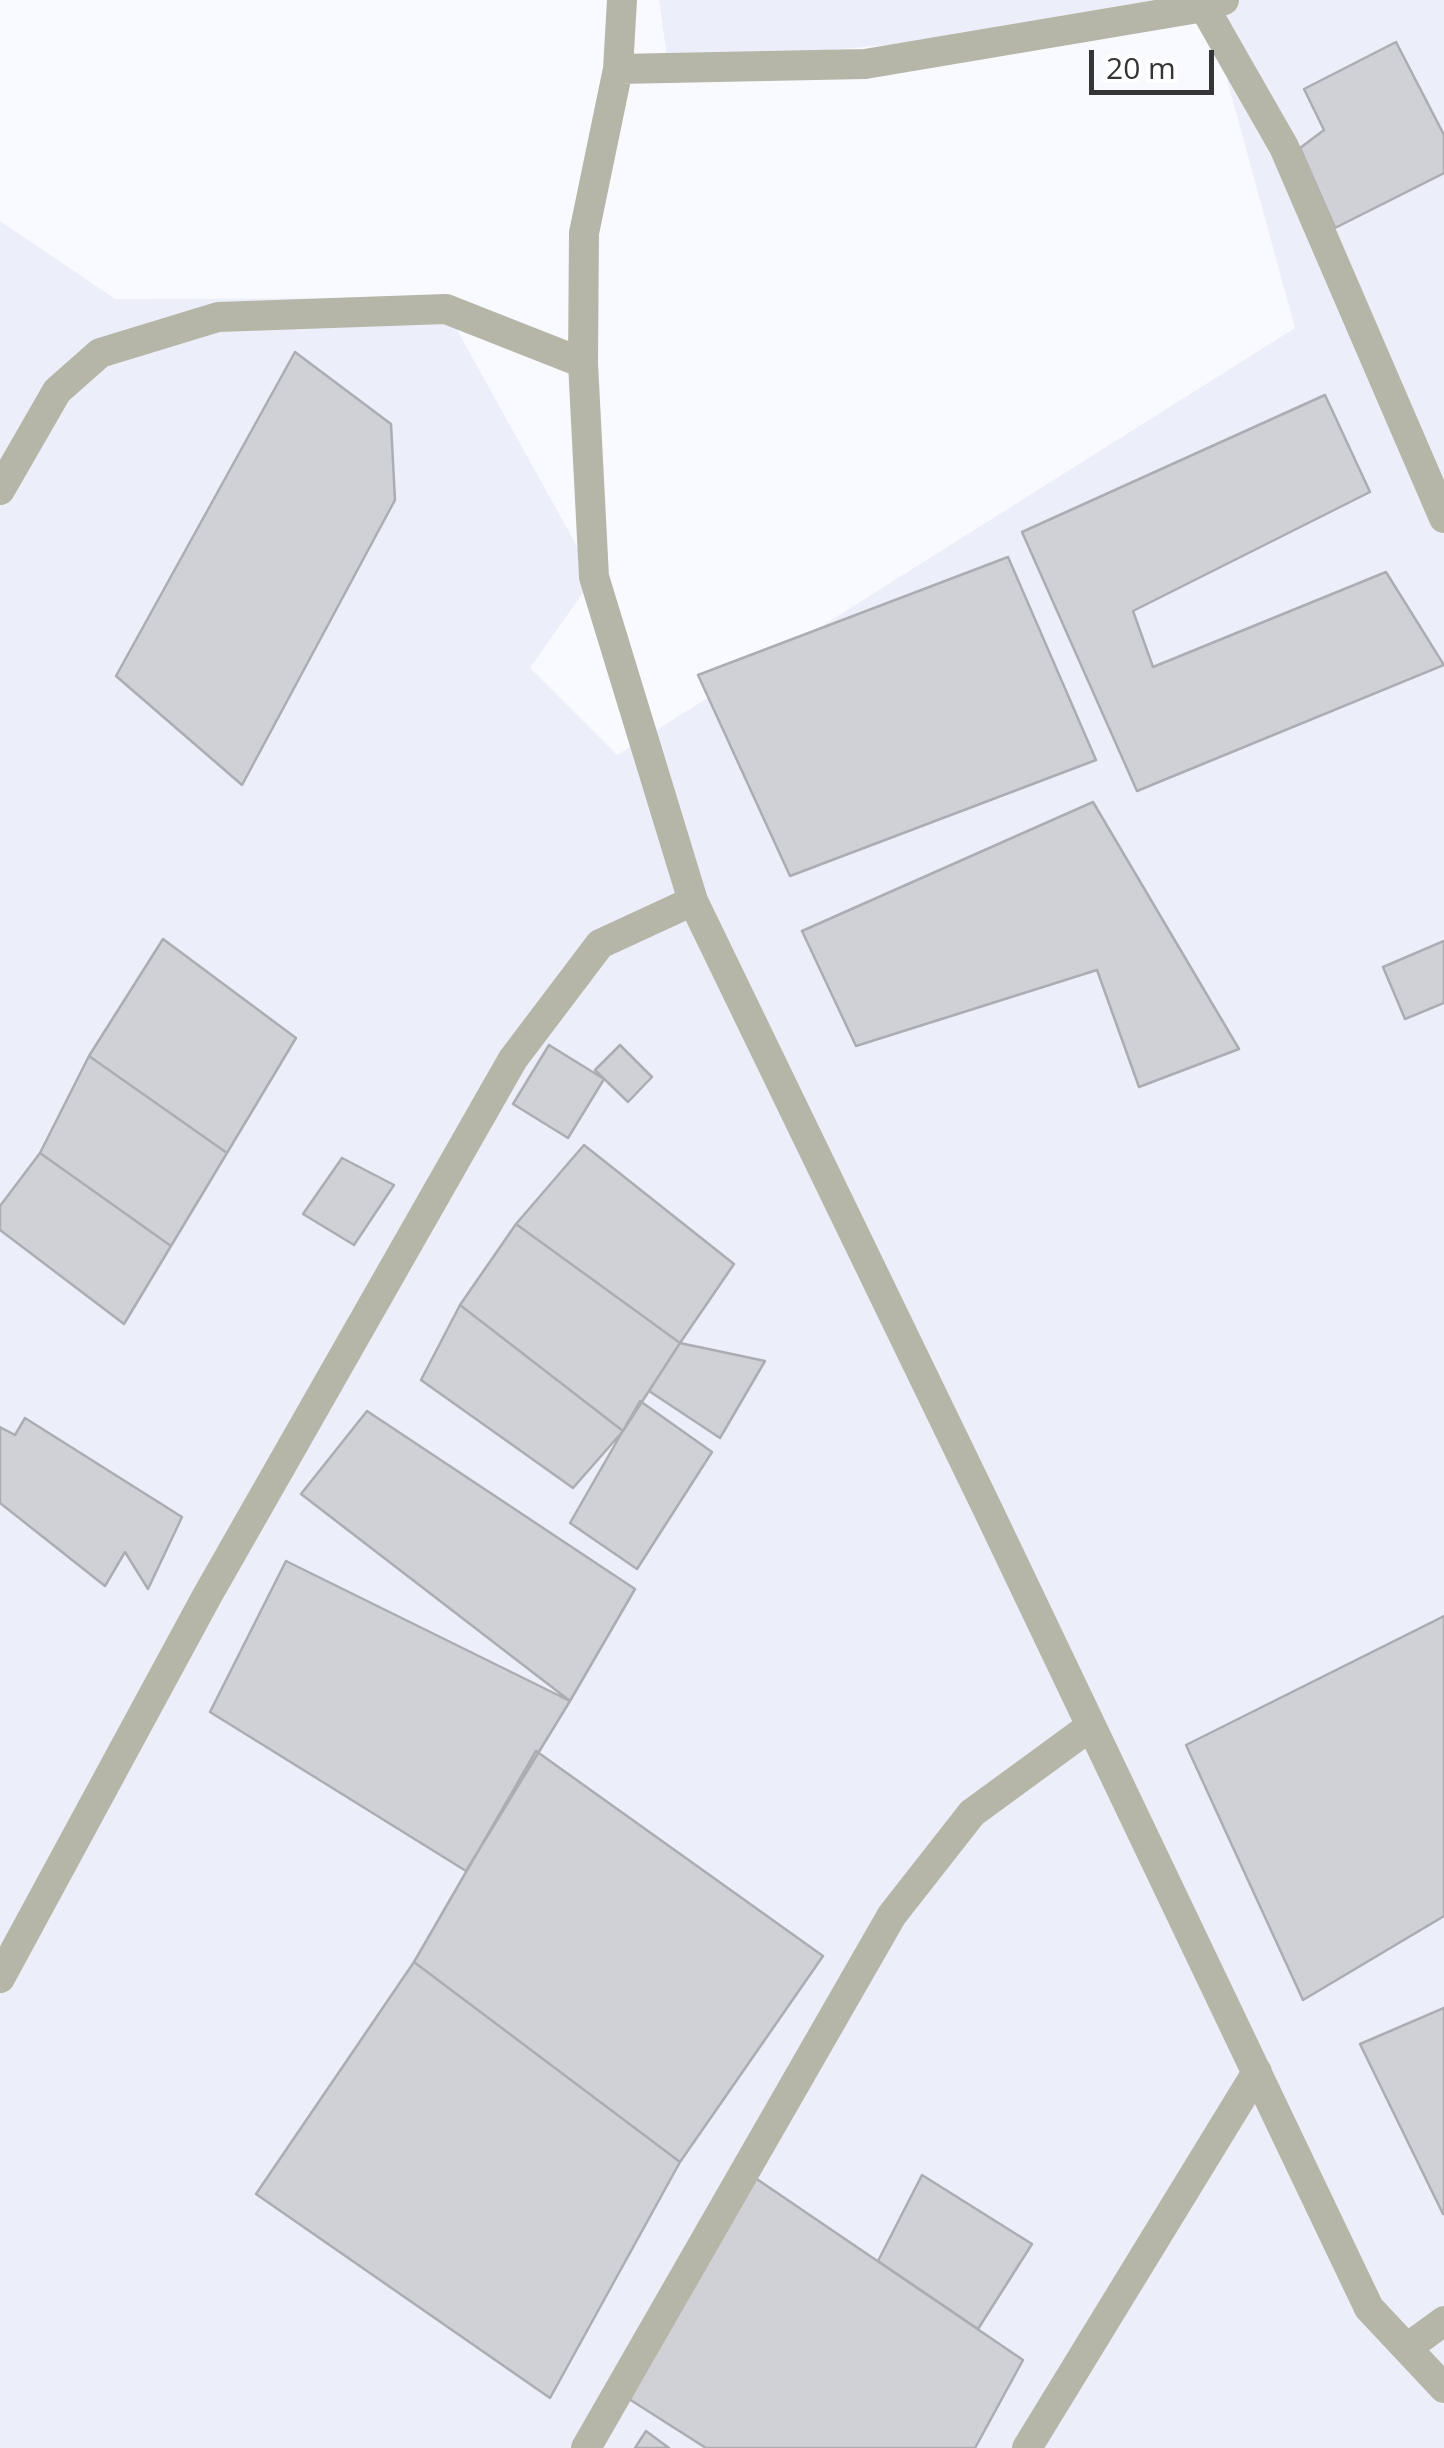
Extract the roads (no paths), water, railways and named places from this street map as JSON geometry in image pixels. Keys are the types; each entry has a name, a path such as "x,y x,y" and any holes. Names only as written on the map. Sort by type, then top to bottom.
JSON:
{"street":[{"path":"622,0 618,69 584,233 583,363 594,577 693,901 1369,2308 1444,2388"},
{"path":"618,69 865,64 1214,4 1284,147 1444,518"},
{"path":"0,490 57,391 100,353 218,317 446,309 583,363"},
{"path":"0,1978 207,1596 513,1059 600,944 693,901"},
{"path":"586,2448 892,1915 972,1812 1092,1726"},
{"path":"1027,2448 1257,2072"},
{"path":"1407,2348 1444,2320"}]}
